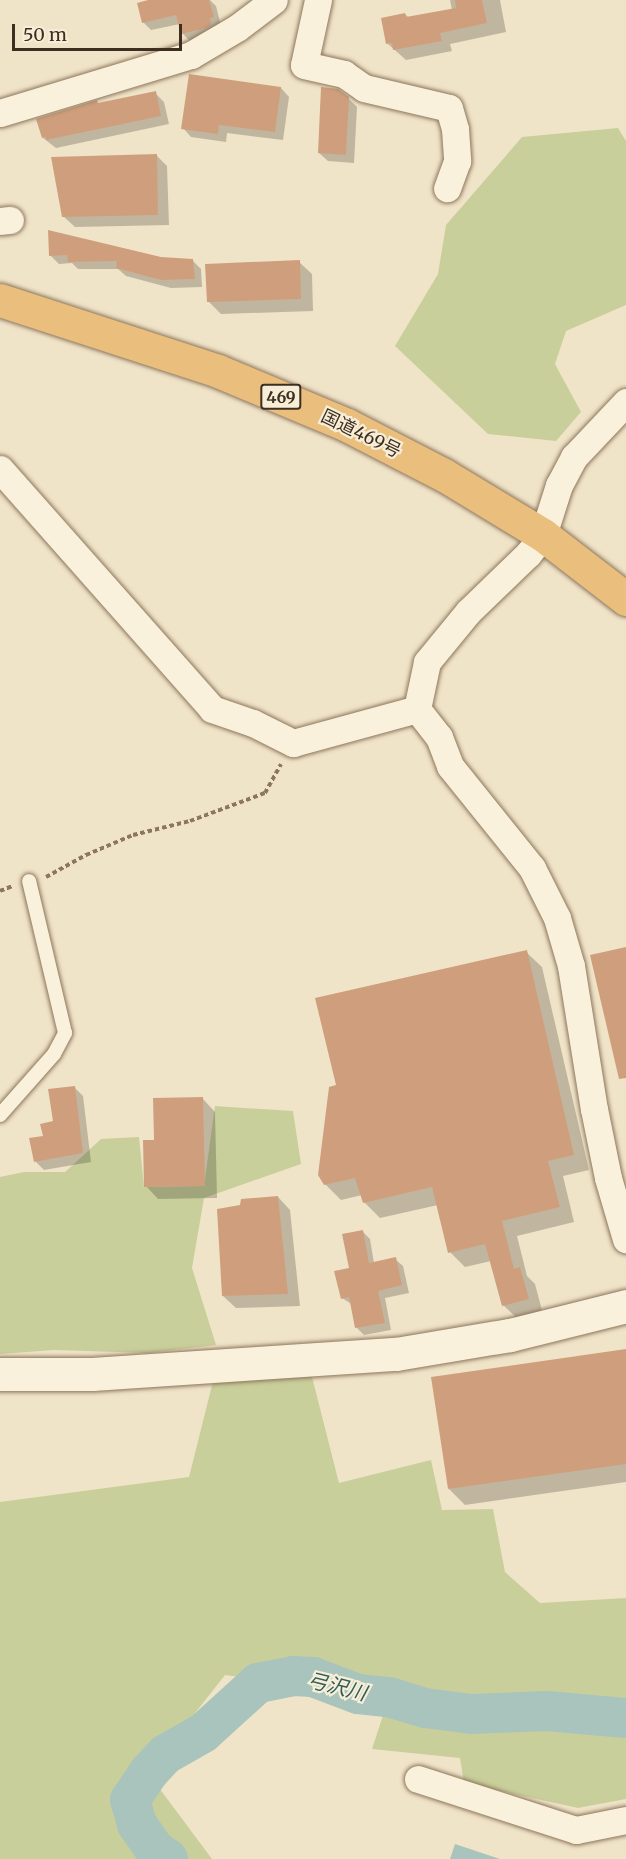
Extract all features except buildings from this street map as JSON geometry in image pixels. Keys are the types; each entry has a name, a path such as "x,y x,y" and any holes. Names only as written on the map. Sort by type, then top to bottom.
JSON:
{"highway":[{"name":"国道469号","path":"0,300 218,371 348,425 444,475 543,535 626,598"}],"street":[{"path":"0,113 191,55 237,28 274,0"},
{"path":"318,0 304,65 344,74 364,88 449,108 455,129 457,161 447,188"},
{"path":"417,709 427,662 468,612 528,554 543,535 560,485 574,457 626,402"},
{"path":"0,469 212,709 253,723 293,743 417,709"},
{"path":"417,709 439,737 450,766 532,868 557,918 571,966 594,1109 608,1178 626,1239"},
{"path":"0,1374 114,1373 396,1354 510,1335 626,1306"},
{"path":"418,1779 576,1830 626,1820"}],"lane":[{"path":"0,1115 54,1054 65,1033 29,881"}],"path":[{"path":"0,891 29,881 39,881 86,855 133,835 190,821 265,793 293,743"}],"green space":[{"path":"618,128 626,141 626,305 566,331 555,364 581,412 556,441 488,434 395,346 438,274 446,225 522,137"},
{"path":"215,1106 293,1111 301,1164 204,1198 192,1268 216,1345 148,1353 54,1350 0,1354 0,1177 24,1172 65,1172 101,1139 139,1137 144,1187 204,1186"},
{"path":"311,1373 339,1483 431,1460 442,1510 493,1509 505,1572 540,1603 626,1598 626,1799 578,1808 464,1783 460,1758 372,1749 389,1697 225,1675 148,1773 212,1859 0,1859 0,1502 189,1477 213,1381"}],"water":[{"path":"455,1844 500,1859 450,1859"}],"waterway":[{"name":"弓沢川","path":"168,1859 155,1850 137,1824 130,1800 148,1773 166,1754 203,1733 258,1683 293,1676 313,1677 358,1694 389,1697 425,1708 472,1714 547,1711 626,1718"}]}
